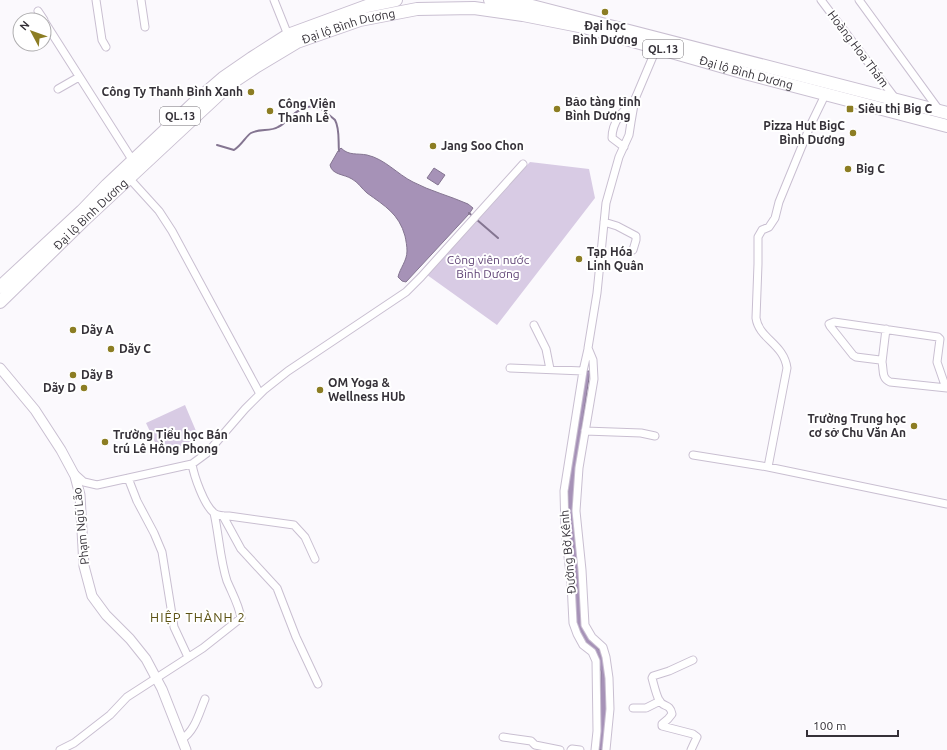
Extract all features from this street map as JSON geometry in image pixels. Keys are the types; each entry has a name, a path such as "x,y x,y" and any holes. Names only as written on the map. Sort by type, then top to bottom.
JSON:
{"highway":[{"name":"Đại lộ Bình Dương","path":"0,288 194,103 223,78 288,35 371,3 396,0"},
{"name":"Đại lộ Bình Dương","path":"490,0 539,4 943,112"},
{"name":"Đại lộ Bình Dương","path":"0,302 129,178 230,84 297,42 360,20 417,5 474,8 523,15 584,27 745,73 826,93 947,126"},
{"name":"Đại lộ Bình Dương","path":"904,114 908,120 947,130"}],"street":[{"path":"96,0 102,40 106,48"},
{"path":"141,0 145,27"},
{"path":"274,0 288,35"},
{"name":"Hoàng Hoa Thám","path":"821,0 895,98"},
{"path":"859,0 943,112"},
{"path":"52,33 133,161"},
{"path":"624,147 612,138 612,130 620,114 635,99 657,47"},
{"path":"58,89 79,77"},
{"path":"768,467 787,368 786,360 781,351 757,325 758,237 762,230 769,227 775,218 779,202 811,124 826,93"},
{"name":"Đường Bờ Kênh","path":"595,750 597,731 596,661 592,652 583,645 573,622 571,583 565,529 564,491 597,292 606,203 619,157 629,135 635,99"},
{"path":"72,471 84,482 97,484 192,464 207,453 260,394 288,371 406,292 523,164"},
{"path":"129,178 159,211 172,231 260,394"},
{"path":"604,222 634,234 636,240 633,250"},
{"path":"882,362 880,360 856,357 853,355 830,324 834,322 886,329 938,337 940,339 937,362 946,388 887,381 882,362 886,329"},
{"path":"534,325 546,349 550,370"},
{"path":"588,348 593,360 594,378 579,468 576,511 582,570 585,624 592,637 603,647 609,678 610,709 606,750"},
{"name":"Phạm Ngũ Lão","path":"0,368 35,410 61,450 72,471 80,495 84,566 92,596 106,615 130,639 146,659 162,689 186,750"},
{"path":"510,368 583,371"},
{"path":"585,431 641,433 656,436"},
{"path":"693,455 768,467 947,504"},
{"path":"60,750 74,743 100,724 127,696 203,648 241,618 240,611 227,580 222,561 219,536 214,514 204,499 192,464"},
{"path":"128,478 137,501 162,552 174,628 188,658"},
{"path":"214,514 294,525 305,537 315,559"},
{"path":"223,516 241,549 277,588 296,637 318,684"},
{"path":"691,750 696,737 693,734 663,727 662,724 672,714 671,709 669,706 662,704 660,701 652,678 653,676 669,671 693,660"},
{"path":"182,739 190,733 199,716 205,699"},
{"path":"633,708 646,708 660,701"},
{"path":"503,737 526,740 535,745 560,750"},
{"path":"571,750 580,750"}],"green space":[{"name":"Công viên nước Bình Dương","path":"530,162 589,169 595,198 497,325 423,272"},
{"path":"185,405 199,438 161,455 146,423"}],"shaded area":[{"path":"341,148 350,153 367,155 380,160 413,182 468,204 473,208 406,282 402,281 398,277 407,255 405,236 402,228 395,216 390,211 367,193 354,180 333,171 330,165"},
{"path":"434,168 445,175 438,185 427,178"},
{"path":"586,371 590,371 573,502 583,626 586,634 602,653 605,665 607,714 603,750 599,750 601,672 598,657 586,644 577,627 568,521 568,483"}],"waterway":[{"path":"217,145 234,150 251,133 275,128 304,108 315,107 325,111 335,120 338,131 339,151"},
{"path":"469,213 498,238"}],"place":[{"name":"Đại học Bình Dương","path":"605,12"},
{"name":"Công Ty Thanh Bình Xanh","path":"251,92"},
{"name":"Bảo tàng tỉnh Bình Dương","path":"557,109"},
{"name":"Siêu thị Big C","path":"850,109"},
{"name":"Công Viên Thanh Lễ","path":"270,111"},
{"name":"Pizza Hut BigC Bình Dương","path":"853,133"},
{"name":"Jang Soo Chon","path":"433,146"},
{"name":"Big C","path":"848,169"},
{"name":"Tạp Hóa Linh Quân","path":"579,259"},
{"name":"Dãy A","path":"73,330"},
{"name":"Dãy C","path":"111,349"},
{"name":"Dãy B","path":"73,375"},
{"name":"Dãy D","path":"84,388"},
{"name":"OM Yoga & Wellness HUb","path":"320,390"},
{"name":"Trường Trung học cơ sở Chu Văn An","path":"914,426"},
{"name":"Trường Tiểu học Bán trú Lê Hồng Phong","path":"105,442"}],"district":[{"name":"HIỆP THÀNH 2","path":"198,617"}]}
